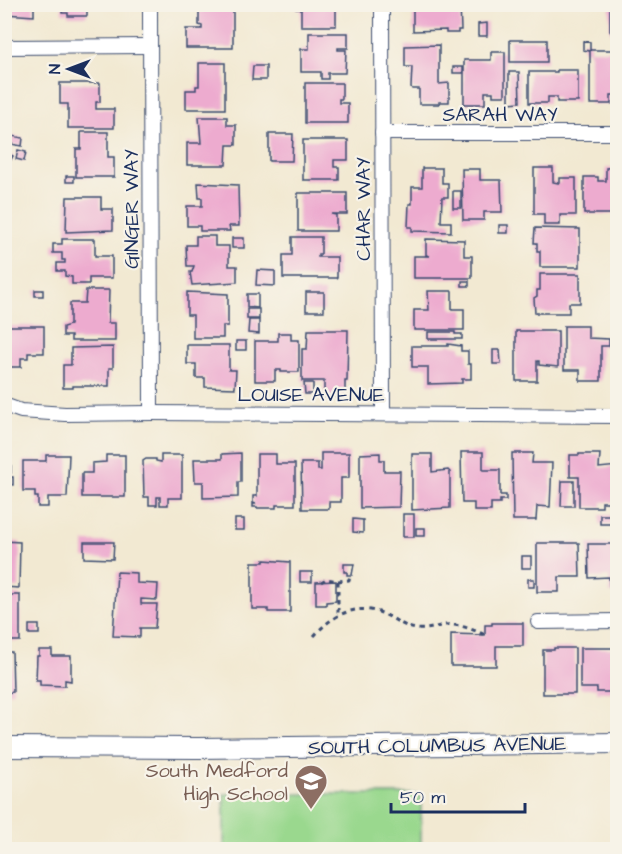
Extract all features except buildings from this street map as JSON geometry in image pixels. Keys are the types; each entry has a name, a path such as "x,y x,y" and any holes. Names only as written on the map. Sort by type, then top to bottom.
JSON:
{"main road":[{"name":"SOUTH COLUMBUS AVENUE","path":"4,747 198,748 618,743"}],"street":[{"name":"GINGER WAY","path":"150,4 151,413"},
{"name":"CHAR WAY","path":"382,4 383,413"},
{"path":"4,47 150,46"},
{"name":"SARAH WAY","path":"382,133 618,134"},
{"name":"LOUISE AVENUE","path":"4,405 21,411 38,413 618,416"},
{"path":"538,622 618,621"}],"path":[{"path":"321,582 326,579 349,580 350,576"},
{"path":"338,581 338,615"},
{"path":"314,636 327,621 338,615 364,610 386,615 410,628 421,630 451,625 475,630 485,635"}],"green space":[{"path":"224,794 421,794 421,849 224,849"}],"place":[{"name":"South Medford High School","path":"311,810"}]}
